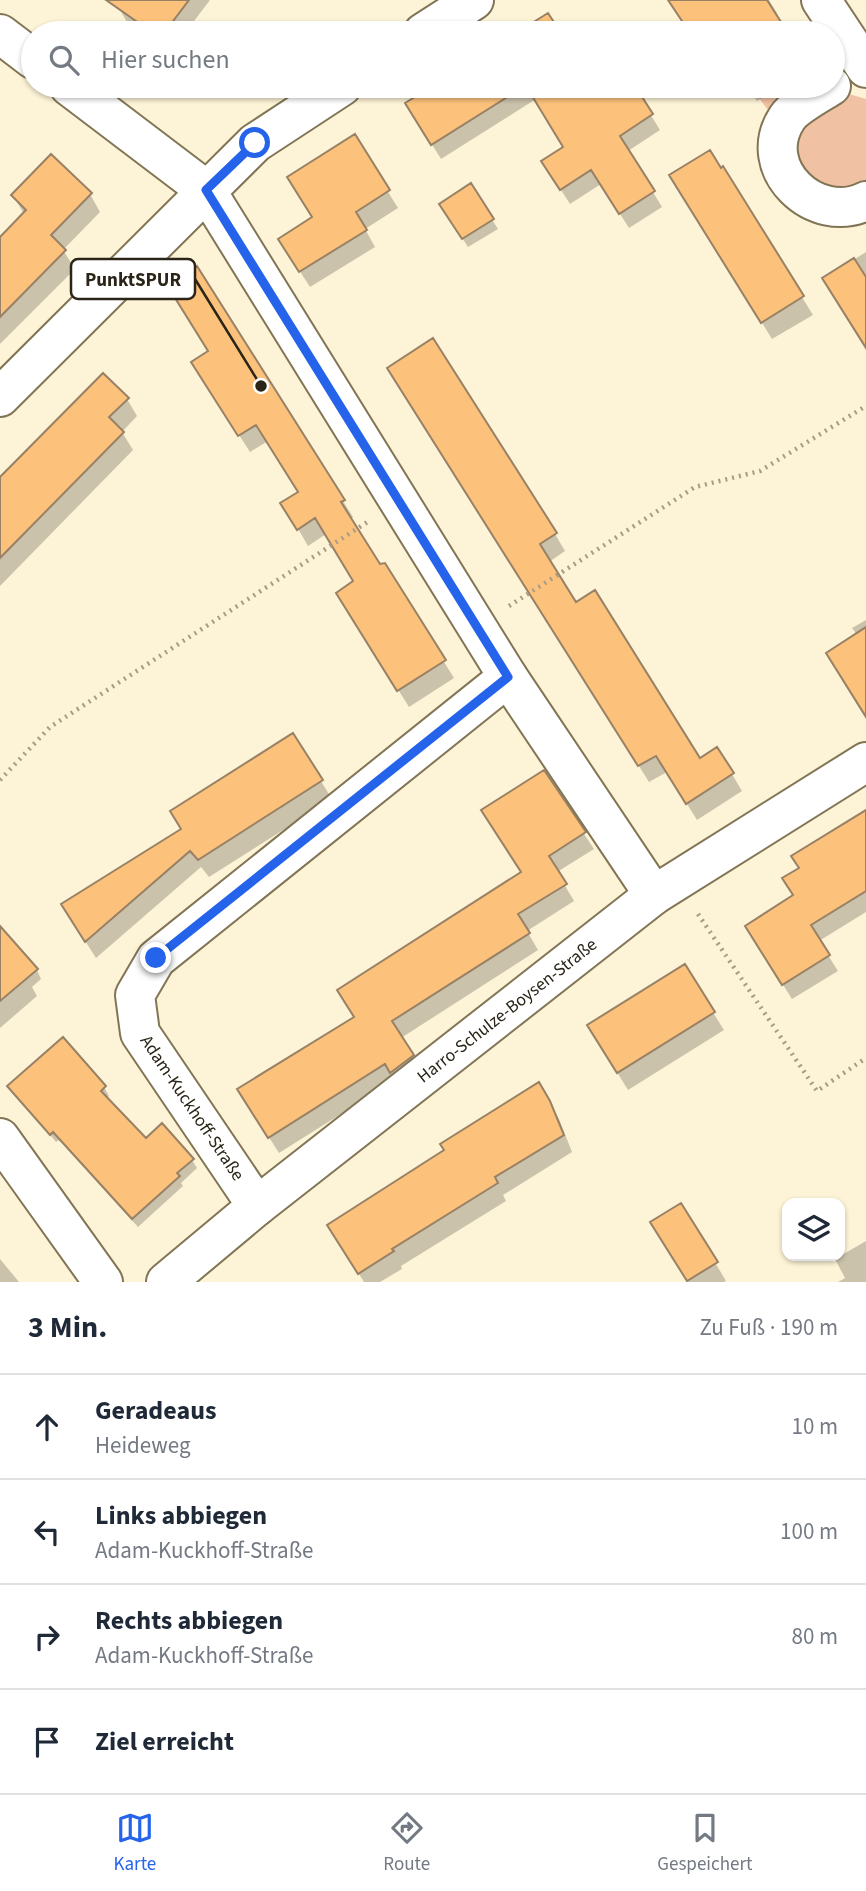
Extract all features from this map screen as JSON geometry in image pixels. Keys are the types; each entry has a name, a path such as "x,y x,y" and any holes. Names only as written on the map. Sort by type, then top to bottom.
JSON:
{"street":[{"path":"442,21 474,0"},
{"path":"821,0 828,21"},
{"path":"0,34 21,50"},
{"path":"85,98 206,190 508,677 665,888"},
{"path":"0,397 255,143 324,98"},
{"path":"815,98 788,116 782,129 779,148 782,167 790,184 804,197 820,205 839,208 866,201"},
{"name":"Adam-Kuckhoff-Straße","path":"257,1206 140,1033 135,995 156,958 508,677"},
{"name":"Harro-Schulze-Boysen-Straße","path":"166,1282 257,1206 665,888 866,762"},
{"path":"0,1138 103,1282"}],"path":[{"path":"476,627 695,487 760,471 866,406"},
{"path":"0,780 50,727 399,502"},
{"path":"665,888 817,1091 866,1058"}],"shaded area":[{"path":"845,95 866,99 866,192 826,194 793,158 798,124 835,98 845,98"},
{"path":"759,98 783,98 767,109"}],"building":[{"path":"106,0 189,0 173,21 136,21"},
{"path":"668,0 767,0 780,21 682,21"},
{"path":"548,13 553,21 535,21"},
{"path":"413,98 506,98 431,145 405,103"},
{"path":"533,98 643,98 653,114 620,136 655,191 619,214 591,170 560,190 541,161 563,147"},
{"path":"355,134 390,190 356,212 367,230 299,272 278,239 312,217 287,177"},
{"path":"710,150 721,168 723,166 804,296 761,323 669,175"},
{"path":"51,154 92,193 51,235 66,250 0,317 0,237 26,210 11,195"},
{"path":"471,183 494,219 462,239 439,204"},
{"path":"854,258 866,277 866,348 822,278"},
{"path":"197,266 345,500 341,502 380,564 385,563 446,660 397,691 336,593 353,581 315,518 297,530 280,503 298,492 256,425 238,436 191,362 208,351 167,285"},
{"path":"433,338 557,533 540,544 576,602 595,590 700,758 717,747 734,773 686,804 656,756 638,766 387,368"},
{"path":"103,373 129,398 109,417 124,432 0,558 0,477"},
{"path":"866,627 866,717 826,653"},
{"path":"293,733 323,780 198,860 190,851 85,942 61,904 181,829 170,811"},
{"path":"544,770 586,832 549,856 567,884 518,914 530,933 392,1021 414,1055 390,1073 385,1064 268,1138 237,1089 354,1017 337,990 521,872 481,810"},
{"path":"866,810 866,891 811,925 830,955 782,985 745,926 793,895 782,878 799,868 791,856"},
{"path":"0,926 38,969 0,1001"},
{"path":"685,964 715,1012 617,1073 587,1025"},
{"path":"63,1037 106,1086 101,1091 146,1138 162,1123 194,1159 177,1173 180,1176 132,1219 53,1132 50,1135 7,1086"},
{"path":"539,1082 564,1135 495,1177 498,1183 392,1249 394,1251 358,1274 327,1225 444,1150 440,1144"},
{"path":"681,1203 718,1262 687,1281 650,1222"}],"place":[{"name":"PunktSPUR","path":"261,386"}],"route":[{"path":"156,958 508,677 206,190 255,143"}]}
